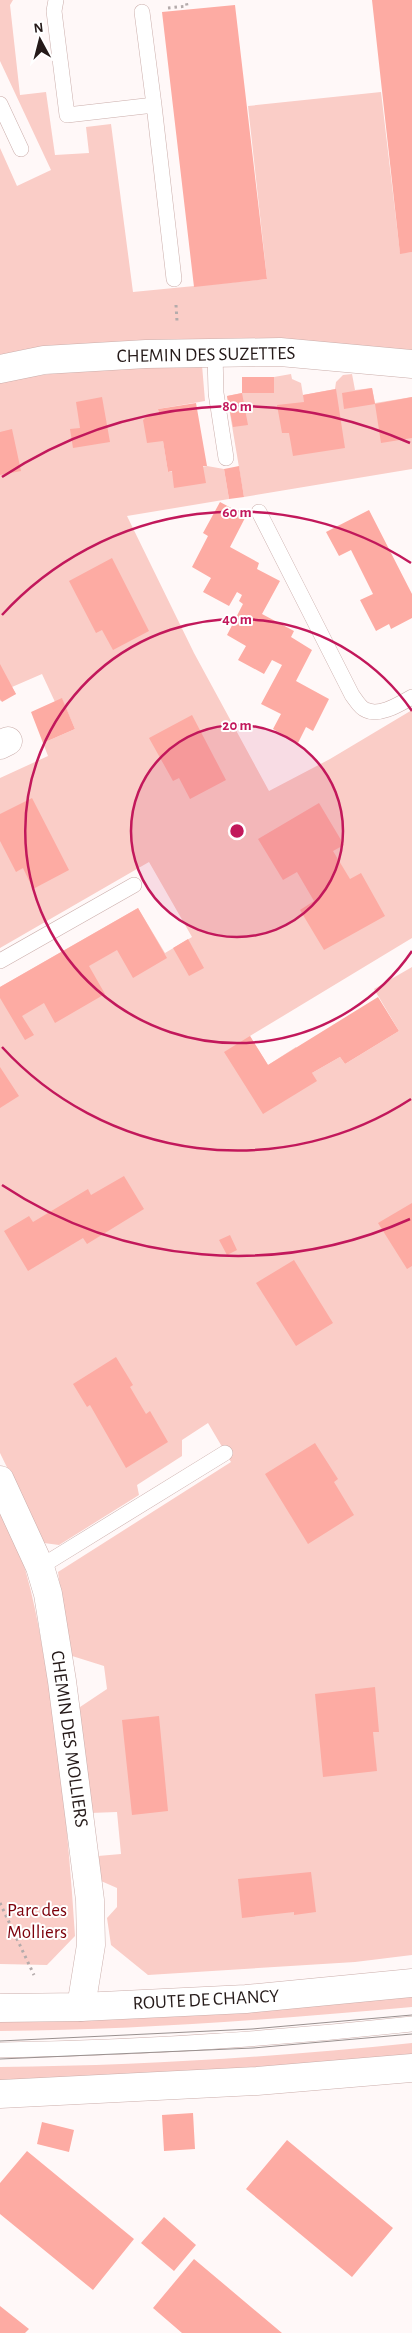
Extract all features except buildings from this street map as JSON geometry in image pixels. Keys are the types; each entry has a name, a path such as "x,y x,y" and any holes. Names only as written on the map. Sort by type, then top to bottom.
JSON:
{"street":[{"name":"CHEMIN DES SUZETTES","path":"0,370 44,360 146,354 280,352 412,364"},
{"name":"CHEMIN DES MOLLIERS","path":"0,1480 40,1568 48,1594 62,1681 90,1900 91,1946 81,2007"},
{"name":"ROUTE DE CHANCY","path":"0,2008 81,2007 246,1999 412,1983"},
{"path":"0,2094 257,2082 412,2068"}],"lane":[{"path":"56,0 54,11 67,115 154,105"},
{"path":"142,12 174,279"},
{"path":"0,104 21,149"},
{"path":"215,353 216,393 226,458"},
{"path":"259,512 352,696 366,710 374,712 399,704 412,697"},
{"path":"0,961 134,885"},
{"path":"40,1568 225,1453"},
{"path":"0,2050 70,2049 242,2039 412,2024"}],"path":[{"path":"160,9 187,6 186,0"},
{"path":"174,279 180,354"},
{"path":"0,1903 36,1980"}],"green space":[{"path":"0,0 13,0 10,5 20,95 46,92 55,155 89,153 86,127 111,124 133,292 267,279 248,106 381,92 400,253 412,252 412,350 272,339 136,343 27,349 0,355 0,148 17,186 51,170 0,61"},
{"path":"202,365 205,401 158,409 168,472 207,466 224,469 229,499 127,516 194,653 269,791 330,759 412,710 412,938 250,1036 268,1065 296,1047 312,1073 340,1057 345,1064 399,1031 374,989 412,967 412,1955 355,1962 148,1975 111,1945 107,1918 117,1907 117,1888 101,1881 98,1856 121,1854 117,1812 90,1813 77,1709 107,1689 104,1666 69,1655 58,1572 231,1462 208,1423 182,1440 182,1456 137,1485 139,1495 59,1545 44,1543 0,1453 0,987 138,908 165,953 192,937 149,862 0,948 0,778 48,756 43,743 75,729 62,699 55,702 42,674 12,687 16,694 0,701 0,381 100,367"},
{"path":"291,374 292,379 301,383 303,395 335,389 336,382 343,375 352,374 355,390 372,388 375,403 412,397 412,469 244,497 227,396 242,393 242,377 274,377"},
{"name":"Parc des Molliers","path":"0,1511 20,1553 35,1608 51,1701 66,1819 75,1936 47,1965 0,1964"},
{"path":"412,1994 412,2007 258,2020 155,2026 0,2031 0,2017"},
{"path":"412,2043 412,2056 307,2066 0,2081 0,2067 206,2060"}],"tram line":[{"path":"0,2041 252,2029 412,2015"},
{"path":"0,2059 253,2048 412,2034"}]}
